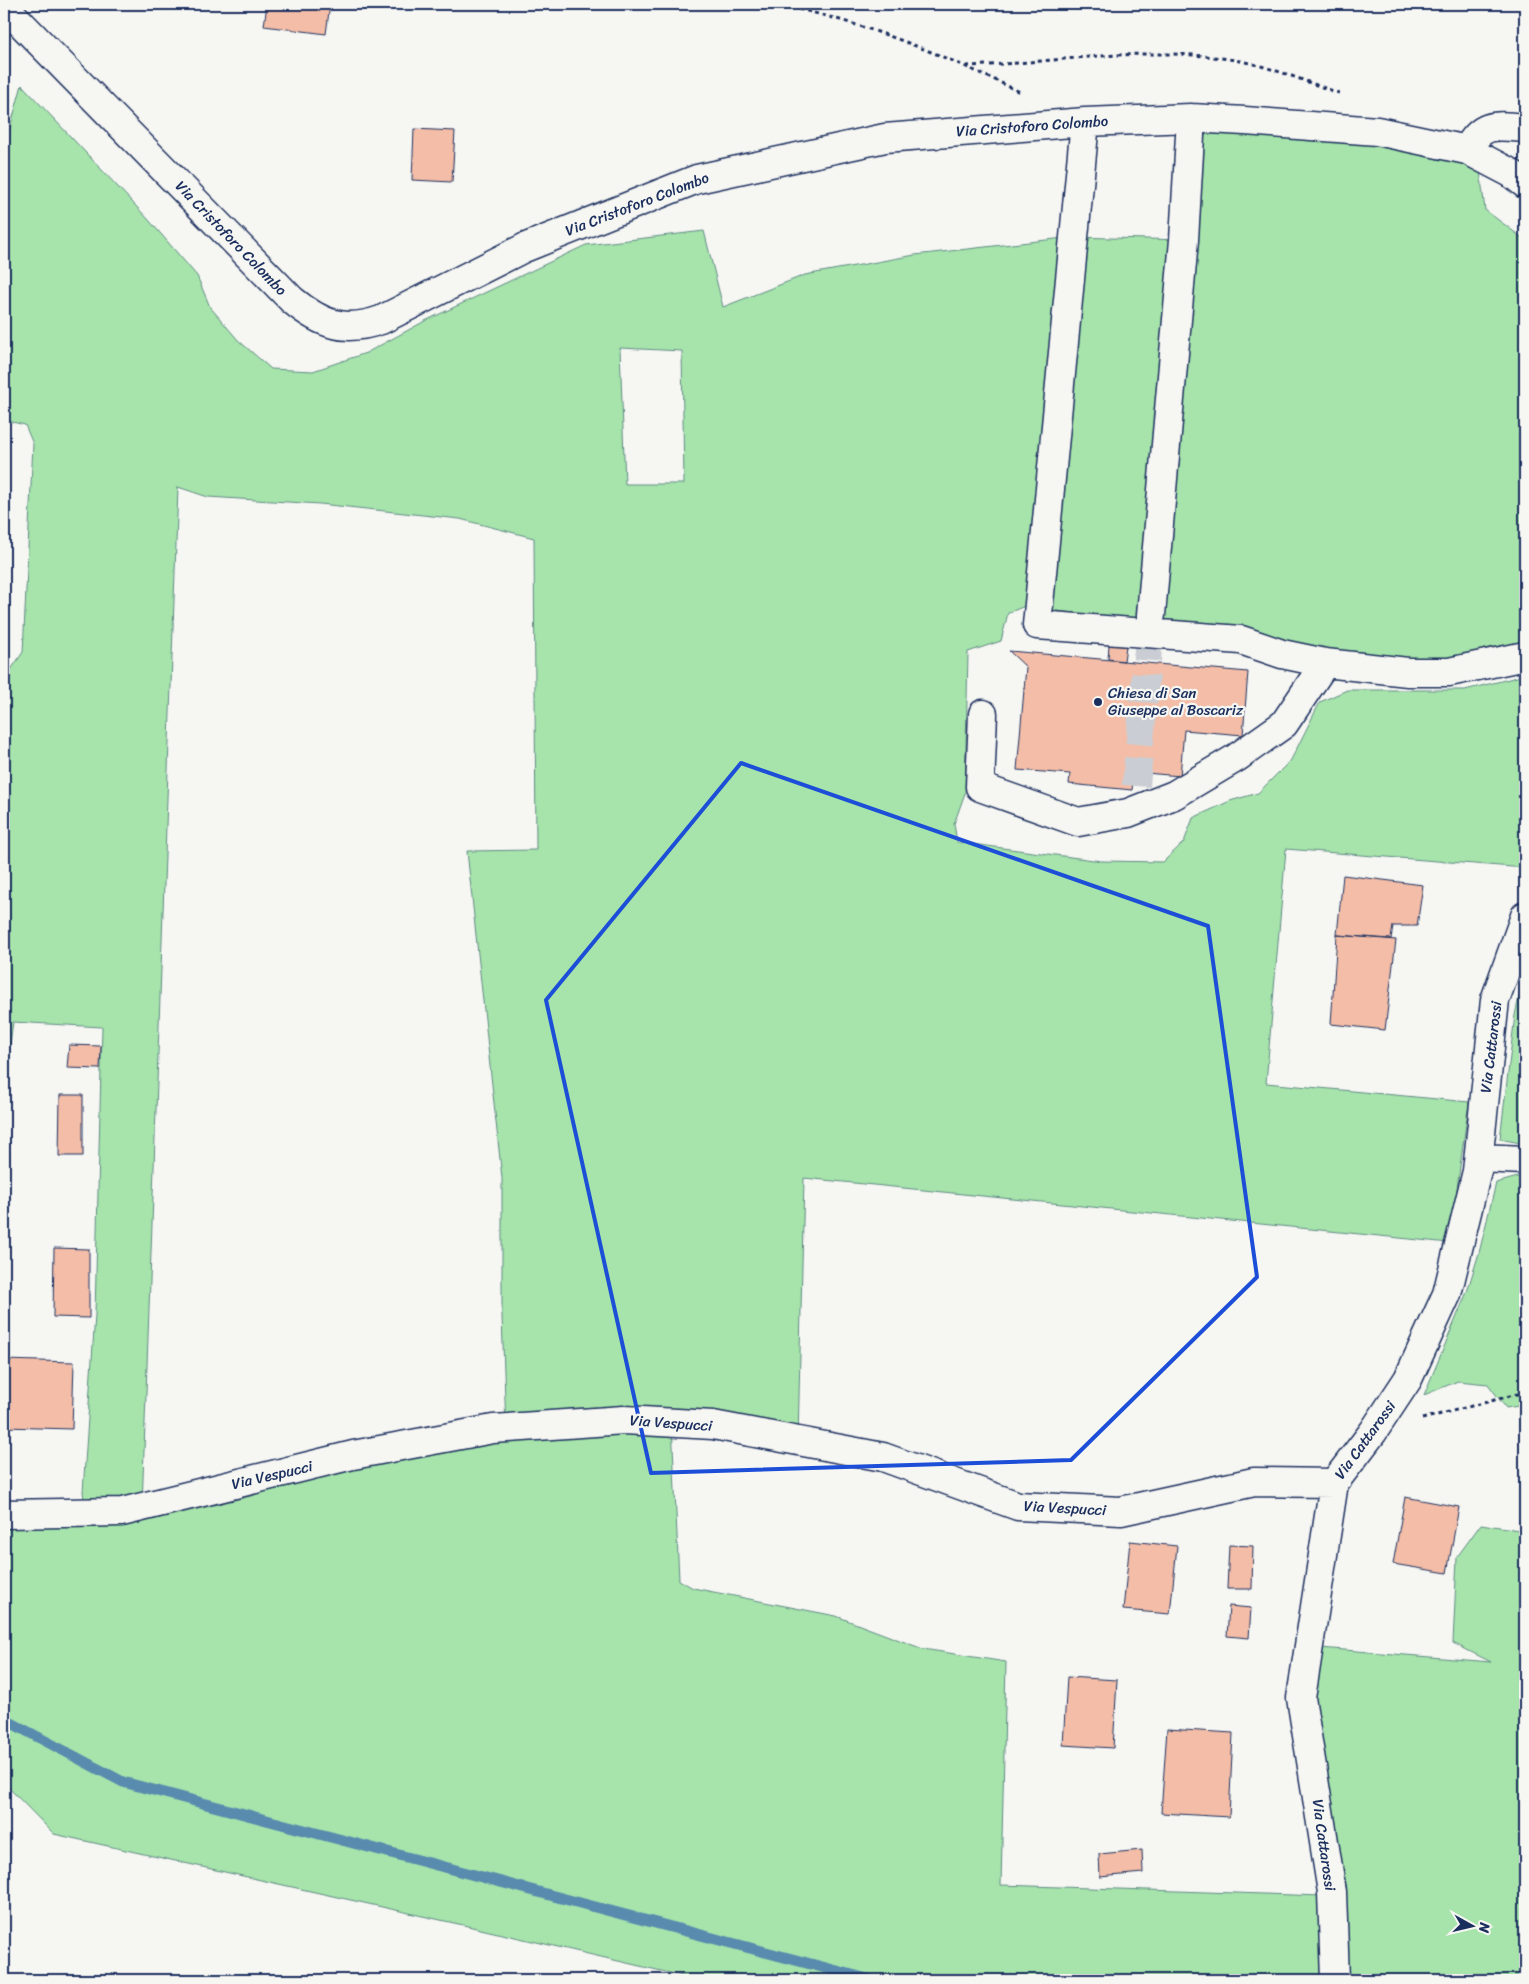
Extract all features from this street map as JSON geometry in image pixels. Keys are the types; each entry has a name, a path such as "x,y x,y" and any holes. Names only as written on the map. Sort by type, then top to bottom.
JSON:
{"street":[{"name":"Via Cristoforo Colombo","path":"4,6 292,300 310,315 344,326 366,325 381,320 524,248 696,179 885,138 1085,122 1191,118 1377,131 1467,150 1511,173 1525,184"},
{"path":"1151,616 1183,257 1191,118"},
{"path":"1085,122 1037,625 1241,640 1282,654 1325,663 1408,672 1449,672 1525,656"},
{"path":"1467,150 1474,137 1490,126 1525,128"},
{"path":"983,714 980,787 1078,822 1135,798 1174,795 1236,758 1284,724 1325,663"},
{"name":"Via Cattarossi","path":"1335,1980 1332,1892 1301,1698 1334,1483 1373,1432 1408,1379 1447,1294 1479,1158 1495,1000 1525,919"},
{"path":"1479,1158 1525,1160"},
{"name":"Via Vespucci","path":"4,1514 122,1512 353,1456 493,1429 624,1420 713,1425 883,1457 1018,1506 1121,1512 1254,1482 1334,1483"}],"path":[{"path":"775,4 866,27 966,66 1026,95"},
{"path":"966,66 1018,64 1068,57 1186,54 1246,62 1345,94"},
{"path":"1373,1432 1525,1392"}],"highlighted area":[{"path":"741,763 1208,926 1257,1277 1071,1460 651,1473 546,1000"}],"green space":[{"path":"22,85 148,219 197,276 210,307 238,340 271,369 313,371 366,353 425,321 586,245 704,231 723,307 805,275 915,255 1073,237 1184,240 1191,118 1478,156 1485,210 1525,240 1525,656 1449,672 1038,608 1032,603 1008,613 1001,641 968,652 965,793 954,824 957,842 1101,861 1163,862 1184,842 1193,818 1230,801 1258,793 1291,760 1320,702 1347,690 1465,690 1525,675 1525,868 1286,849 1266,1083 1469,1102 1453,1217 1459,1244 804,1178 798,1441 672,1423 679,1580 693,1588 836,1616 923,1649 1006,1662 1001,1885 1322,1896 1308,1647 1491,1662 1453,1643 1457,1557 1481,1524 1525,1531 1525,1980 700,1980 54,1834 4,1783 4,1514 86,1512 83,1492 95,1315 102,1027 13,1022 4,1089 4,680 23,652 33,444 25,425 4,420 4,149","holes":["620,348 682,351 684,484 625,484","178,487 208,497 320,504 460,519 534,538 536,850 467,851 502,1178 502,1316 506,1428 142,1507"]},
{"path":"1525,972 1525,1144 1500,1139 1515,1015"},
{"path":"1525,1175 1525,1405 1506,1408 1488,1384 1458,1381 1424,1395 1467,1292 1479,1253 1496,1183"}],"building":[{"path":"267,4 330,4 326,34 264,26"},
{"path":"414,129 455,131 452,182 412,180"},
{"path":"1109,645 1126,646 1124,661 1108,659"},
{"path":"1009,651 1248,672 1243,735 1184,730 1180,776 1134,772 1132,790 1069,784 1070,774 1017,770 1026,667"},
{"path":"1343,875 1423,885 1417,926 1393,926 1391,939 1337,935"},
{"path":"1337,935 1396,940 1385,1030 1331,1024"},
{"path":"69,1045 101,1046 100,1069 67,1068"},
{"path":"60,1095 83,1095 83,1156 59,1156"},
{"path":"54,1248 89,1249 89,1318 53,1317"},
{"path":"4,1360 74,1362 72,1429 4,1427"},
{"path":"1405,1497 1459,1507 1447,1573 1393,1564"},
{"path":"1525,1505 1525,1528 1521,1527"},
{"path":"1130,1541 1177,1546 1170,1614 1123,1610"},
{"path":"1229,1545 1253,1546 1252,1589 1227,1589"},
{"path":"1229,1606 1251,1608 1249,1638 1227,1636"},
{"path":"1067,1677 1117,1680 1113,1748 1063,1745"},
{"path":"1167,1729 1233,1733 1229,1817 1161,1813"},
{"path":"1142,1850 1143,1873 1100,1877 1099,1854"}],"waterway":[{"path":"4,1719 123,1782 871,1980"}],"tunnel":[{"path":"1136,786 1151,615"}],"place":[{"name":"Chiesa di San Giuseppe al Boscariz","path":"1098,702"}]}
